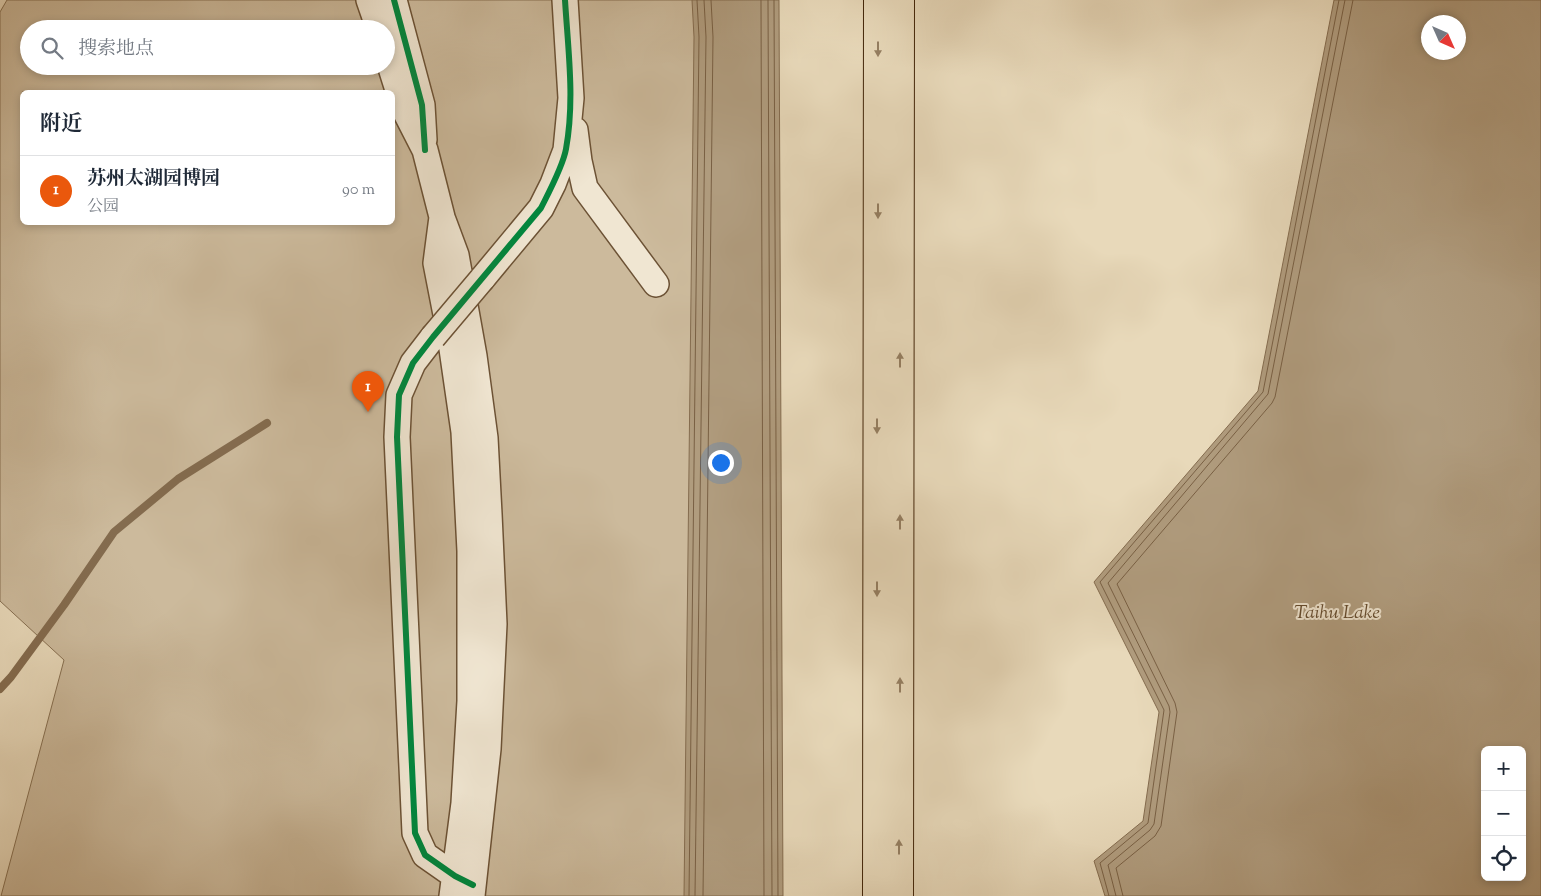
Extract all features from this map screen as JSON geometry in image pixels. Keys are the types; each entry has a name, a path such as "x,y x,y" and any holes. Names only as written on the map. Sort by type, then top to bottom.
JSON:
{"main road":[{"path":"877,896 878,0"},
{"path":"899,896 900,0"}],"street":[{"path":"369,0 376,20"},
{"path":"394,0 422,104 425,150 442,217 436,263 450,335 464,432 470,551 470,700 464,803 463,888"},
{"path":"565,0 571,98 578,161 585,188 656,284"},
{"path":"393,75 404,109 425,150"},
{"path":"463,888 426,855 415,833 397,436 399,395 413,363 540,208 548,194 566,150 571,98"},
{"path":"548,194 566,186 585,188"}],"shaded area":[{"path":"7,0 730,0 721,896 1,896 64,660 0,601 0,12"}],"water":[{"path":"692,0 779,0 783,896 684,896 694,37"},
{"name":"Taihu Lake","path":"1334,0 1541,0 1541,896 1105,896 1094,861 1143,821 1159,712 1094,582 1258,391"}],"waterway":[{"path":"0,689 64,605 114,532 178,479 267,423"}],"cycle path":[{"path":"394,0 422,105 425,150"},
{"path":"473,885 455,876 425,855 415,833 397,437 399,395 413,363 541,208 559,171 566,149 570,112 570,74 565,0"}],"place":[{"name":"苏州太湖园博园","path":"368,412"}]}
